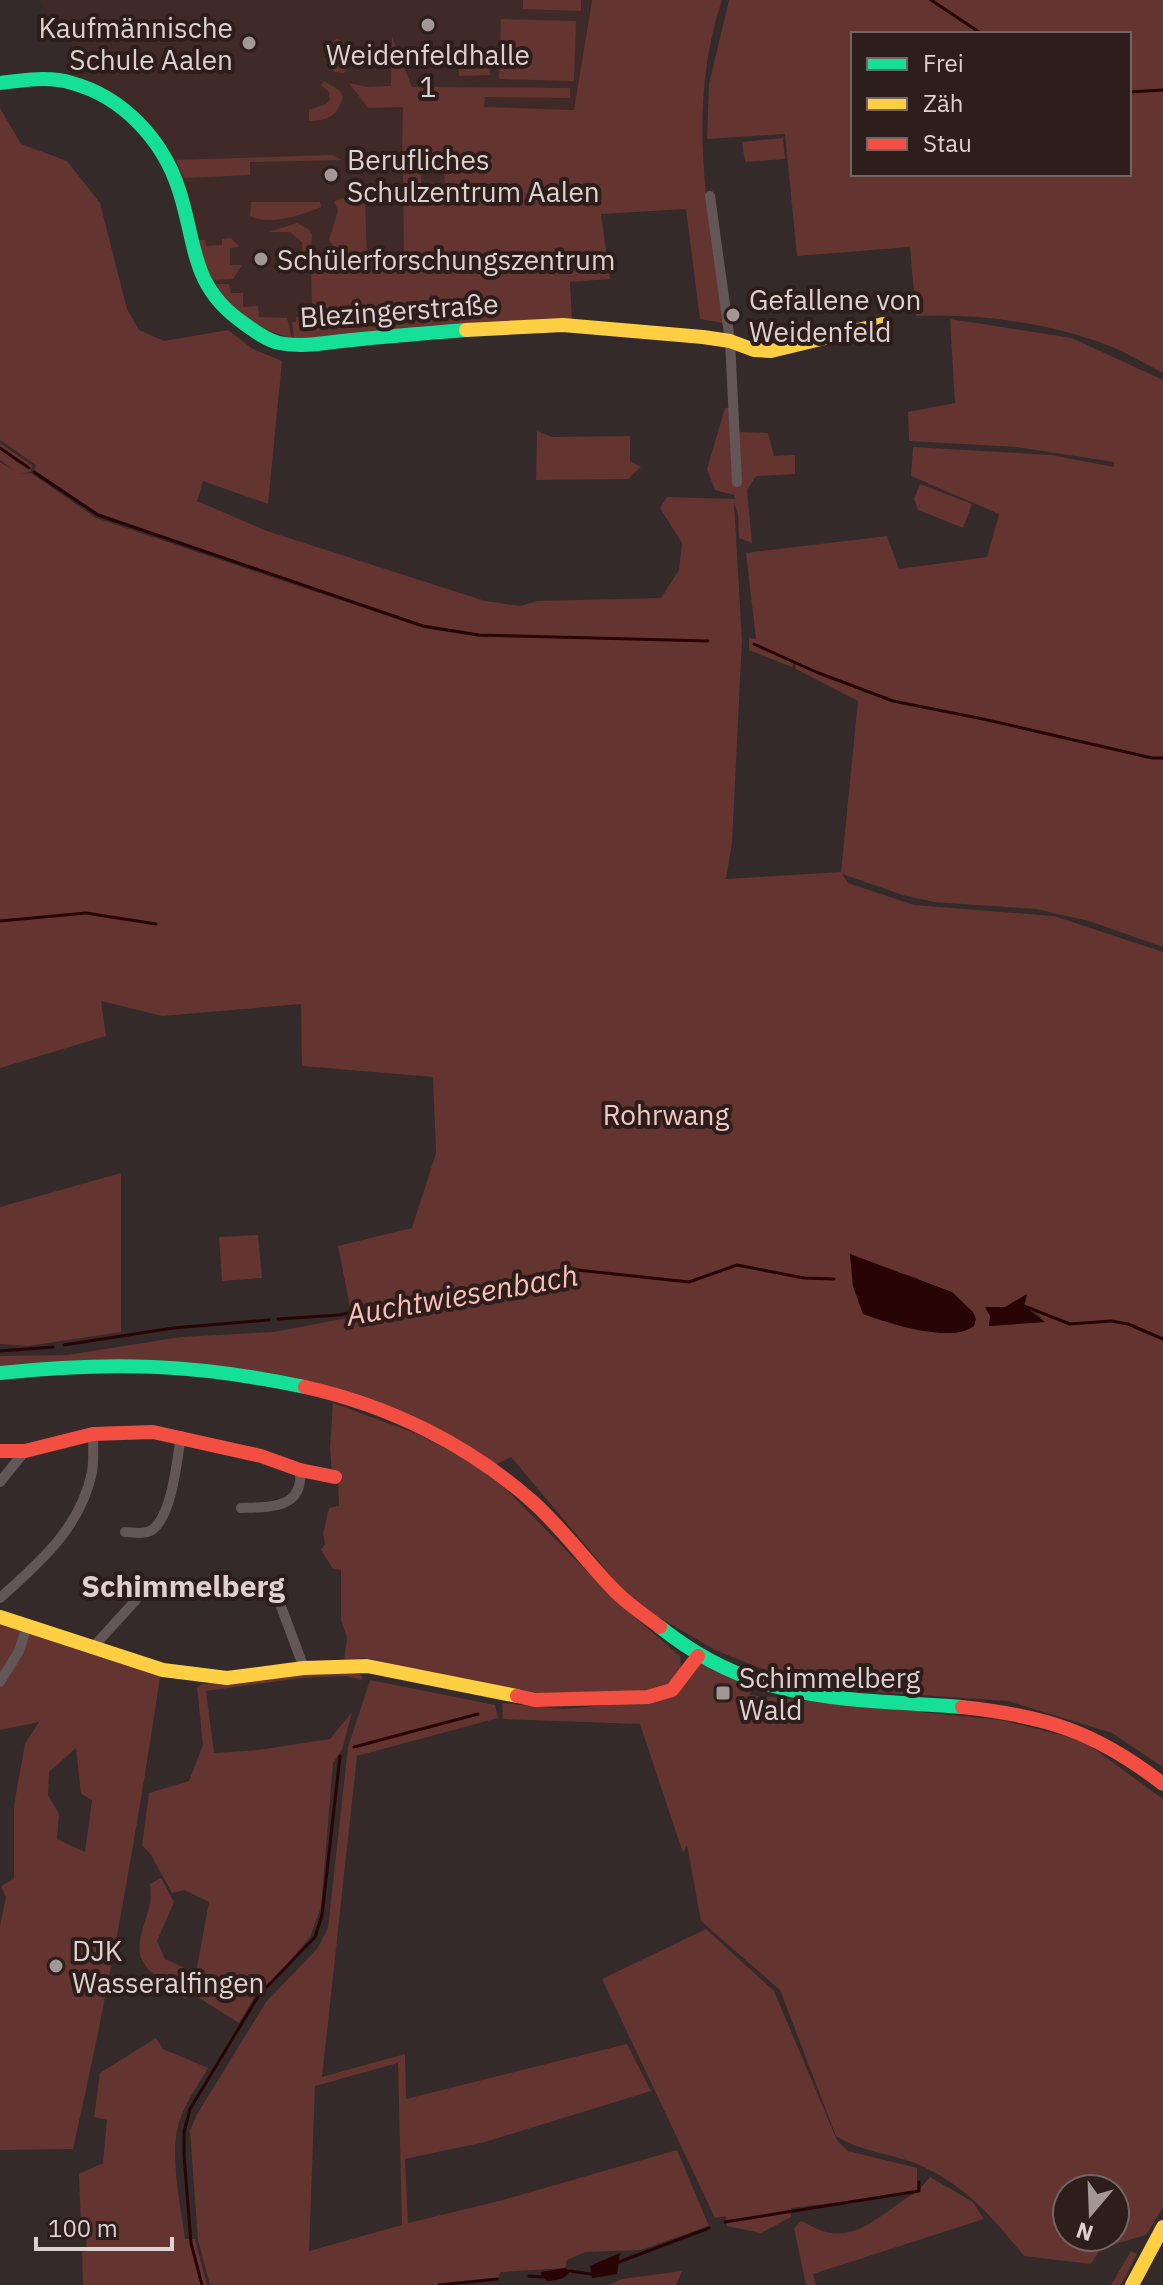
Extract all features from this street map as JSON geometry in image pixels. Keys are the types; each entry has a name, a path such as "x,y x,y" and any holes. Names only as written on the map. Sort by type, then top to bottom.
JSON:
{"street":[{"name":"Blezingerstraße","path":"0,83 30,79 71,82 107,97 134,118 164,155 179,189 198,268 209,291 229,313 278,343 310,344 419,333 563,325 730,341 754,350 771,351 883,324"},
{"path":"710,196 730,341 737,482"},
{"path":"0,1373 102,1365 166,1366 245,1376 351,1400 451,1443 490,1467 534,1502 620,1596 698,1656 759,1682 821,1697 993,1711 1046,1722 1122,1753 1163,1784"},
{"path":"0,1451 25,1451 93,1434 153,1432 181,1436 335,1477"},
{"path":"0,1598 45,1558 80,1508 92,1470 93,1434"},
{"path":"125,1532 151,1530 162,1518 171,1492 181,1436"},
{"path":"0,1482 25,1451"},
{"path":"241,1508 283,1504 293,1499 301,1486 300,1470"},
{"path":"276,1586 304,1668"},
{"path":"94,1646 136,1600"},
{"path":"0,1617 183,1674 227,1678 304,1668 367,1666 535,1700 648,1697 672,1690 698,1656"},
{"path":"0,1682 19,1651 27,1626"},
{"path":"1132,2285 1163,2227"}],"shaded area":[{"name":"Berufliches Schulzentrum Aalen","path":"39,0 591,0 574,110 484,108 492,224 335,322 292,322 294,339 278,343 209,291 179,189 134,118 72,83 76,65 71,41 63,36"},
{"path":"850,1254 952,1292 973,1312 976,1319 974,1326 964,1331 935,1332 863,1314 853,1286"},
{"path":"1027,1294 1024,1306 1045,1322 989,1326 990,1316 985,1307 1005,1307"},
{"path":"620,2253 617,2274 592,2278 590,2266"},
{"path":"565,2268 570,2271 563,2278 547,2281 542,2277 541,2272"}],"green space":[{"path":"523,0 581,0 581,11 523,9"},
{"path":"592,0 722,0 711,40 705,80 703,161 723,323 700,319 686,209 601,214 610,279 570,282 572,322 294,339 292,322 302,316 302,305 312,304 311,266 303,265 302,242 290,232 269,232 297,223 312,234 310,259 334,257 336,250 329,240 338,211 334,201 365,197 367,261 404,260 403,174 421,173 422,197 445,196 444,159 402,160 403,107 368,108 349,83 368,87 391,86 392,37 412,87 570,88 570,98 485,97 484,107 574,110"},
{"path":"729,0 1163,0 1163,373 1114,348 1037,325 989,318 916,316 910,247 797,256 785,134 707,139 709,84"},
{"path":"501,19 576,21 574,81 499,79"},
{"path":"333,41 345,42 351,51 344,73 334,72 325,59 332,51"},
{"path":"489,57 490,75 459,76 458,58"},
{"path":"324,81 339,90 343,97 331,116 309,121 309,110 326,104 330,99 329,92 321,85"},
{"name":"Rohrwang","path":"0,108 21,144 67,161 100,203 127,309 139,330 164,341 228,330 253,349 282,361 268,504 203,481 197,501 267,531 485,601 521,606 537,601 661,598 679,570 682,543 660,508 667,497 735,499 734,495 715,490 707,469 725,408 733,407 739,432 768,433 774,456 795,455 795,474 756,476 747,490 752,543 739,538 734,502 742,640 732,843 726,879 841,872 858,701 796,669 795,661 792,667 749,650 749,638 756,639 746,553 887,536 899,569 987,557 999,514 911,476 913,447 1051,455 1114,467 1114,462 1016,447 909,441 908,412 955,403 950,319 1072,338 1163,380 1163,947 1089,921 1036,909 934,902 906,896 842,874 848,883 914,905 1054,916 1163,952 1163,1767 1112,1733 1008,1701 875,1692 789,1680 715,1650 633,1602 511,1457 495,1465 432,1427 254,1372 0,1369 0,1356 67,1355 181,1337 274,1332 352,1317 338,1246 412,1228 436,1153 433,1077 302,1066 301,1004 162,1016 101,1001 106,1036 0,1068 0,462 15,471 0,460 0,443 33,466 30,472 20,474 31,473 96,518 424,628 480,637 572,638 479,635 423,625 98,513 34,470 36,465 0,440","holes":["850,1255 916,1277 959,1333 919,1330 863,1314 853,1286","1027,1295 1024,1306 1044,1322 989,1326 991,1316"]},
{"path":"783,138 785,159 745,162 742,142"},
{"path":"332,155 342,160 250,162 250,175 184,178 176,160"},
{"path":"251,202 320,202 321,207 295,216 266,220 250,216"},
{"path":"231,238 239,247 230,248 230,265 242,265 233,279 211,280 197,240 205,240 206,246 222,245 222,239"},
{"path":"213,284 229,284 231,293 243,293 243,307 258,306 259,317 287,318 292,338 248,318 229,303"},
{"path":"537,431 552,437 630,436 630,461 641,467 628,479 536,480"},
{"path":"920,484 972,504 963,528 918,510 914,499"},
{"path":"121,1173 121,1332 28,1346 0,1344 0,1207"},
{"path":"258,1235 262,1278 222,1281 219,1237"},
{"path":"333,1403 415,1433 472,1462 507,1490 619,1604 680,1656 681,1669 670,1684 657,1689 533,1695 364,1658 344,1660 347,1638 341,1620 341,1570 333,1569 321,1550 325,1544 323,1534 329,1508 339,1506 338,1478 332,1474 330,1447"},
{"path":"0,1619 25,1627 18,1649 0,1679"},
{"path":"28,1628 161,1671 122,1911 73,2149 0,2150 0,1926 6,1897 1,1886 14,1879 14,1805 25,1744 39,1722 0,1730 0,1685","holes":["76,1748 81,1794 92,1800 85,1852 57,1839 59,1814 48,1795 49,1772"]},
{"path":"700,1660 757,1684 749,1695 1001,1720 1082,1740 1163,1799 1163,2207 1146,2235 1131,2239 1131,2173 1051,2173 1051,2253 1098,2253 1091,2264 1024,2256 989,2215 950,2182 917,2164 855,2146 836,2136 780,1990 701,1921 687,1845 683,1853 640,1724 503,1719 502,1703 563,1709 660,1700"},
{"path":"347,1672 360,1674 363,1678 302,1678 206,1691 214,1753 330,1739 352,1712 342,1750 333,1763 321,1907 310,1937 280,1973 256,1995 239,2023 196,1996 184,1998 149,1970 141,1958 139,1951 150,1903 150,1884 161,1878 174,1902 157,1941 165,1959 196,1973 209,1902 184,1890 172,1893 142,1845 149,1793 189,1781 203,1745 197,1687 202,1684"},
{"path":"370,1680 495,1705 498,1718 357,1756 322,2077 405,2054 406,2099 627,2044 651,2091 485,2142 405,2159 408,2223 499,2201 677,2150 709,2226 641,2250 585,2252 567,2260 565,2268 501,2272 497,2279 439,2285 210,2285 198,2240 190,2131 196,2116 266,2002 317,1949 328,1928 348,1747","holes":["398,2063 402,2225 309,2251 315,2086"]},
{"path":"706,1929 774,1991 837,2140 848,2151 917,2168 917,2192 930,2177 973,2202 984,2219 813,2274 816,2285 806,2285 794,2228 801,2221 827,2232 854,2231 915,2193 791,2208 791,2217 761,2233 727,2226 726,2216 715,2218 602,1979"},
{"path":"156,2038 163,2049 208,2068 182,2114 175,2143 185,2239 195,2239 207,2285 83,2285 82,2252 87,2251 85,2226 81,2226 79,2174 103,2163 107,2120 94,2117 100,2073"},
{"path":"1131,2251 1137,2254 1121,2285 1111,2285"},
{"path":"682,2271 676,2285 608,2285 622,2279"}],"waterway":[{"path":"931,0 979,32"},
{"path":"1131,92 1163,90"},
{"path":"0,448 29,468"},
{"path":"34,472 98,515 423,626 479,635 708,641"},
{"path":"754,644 893,701 1163,758"},
{"path":"0,921 86,913 156,924"},
{"name":"Auchtwiesenbach","path":"278,1319 339,1315 568,1269 689,1282 737,1265 804,1278 834,1279"},
{"name":"Auchtwiesenbach","path":"1024,1306 1070,1324 1111,1321 1128,1324 1163,1339"},
{"name":"Auchtwiesenbach","path":"64,1345 173,1328 269,1320"},
{"name":"Auchtwiesenbach","path":"0,1351 53,1347"},
{"path":"354,1747 478,1714"},
{"path":"202,2285 191,2243 184,2132 190,2109 259,1995 315,1937 322,1915 340,1756"},
{"path":"725,2222 919,2191 919,2182"},
{"path":"619,2262 709,2228"},
{"path":"570,2271 591,2274"},
{"path":"529,2276 542,2277"},
{"path":"439,2285 497,2279"}],"traffic: fast":[{"path":"0,83 45,79 72,83 108,99 139,123 163,154 172,172 198,263 213,294 225,308 264,337 279,343 306,345 466,330"},
{"path":"0,1373 79,1367 153,1367 227,1373 305,1387"},
{"path":"660,1627 696,1652 732,1671 768,1684 841,1698 962,1707"}],"traffic: slow":[{"path":"466,330 563,325 703,337 730,341 754,350 771,351 883,324"},
{"path":"0,1617 163,1670 227,1678 304,1668 367,1666 517,1696"},
{"path":"1132,2285 1163,2227"}],"traffic: jam":[{"path":"305,1387 398,1417 427,1430 482,1463 533,1502 617,1593 660,1627"},
{"path":"0,1451 25,1451 93,1434 153,1432 261,1456 300,1470 335,1477"},
{"path":"517,1696 535,1700 648,1697 672,1690 698,1656"},
{"path":"962,1707 1019,1716 1069,1729 1115,1751 1163,1784"}],"place":[{"name":"Weidenfeldhalle 1","path":"428,25"},
{"name":"Kaufmännische Schule Aalen","path":"249,43"},
{"name":"Berufliches Schulzentrum Aalen","path":"331,175"},
{"name":"Schülerforschungszentrum","path":"261,259"},
{"name":"Gefallene von Weidenfeld","path":"733,315"},
{"name":"Schimmelberg Wald","path":"723,1693"},
{"name":"DJK Wasseralfingen","path":"56,1966"}],"district":[{"name":"Schimmelberg","path":"183,1585"}]}
